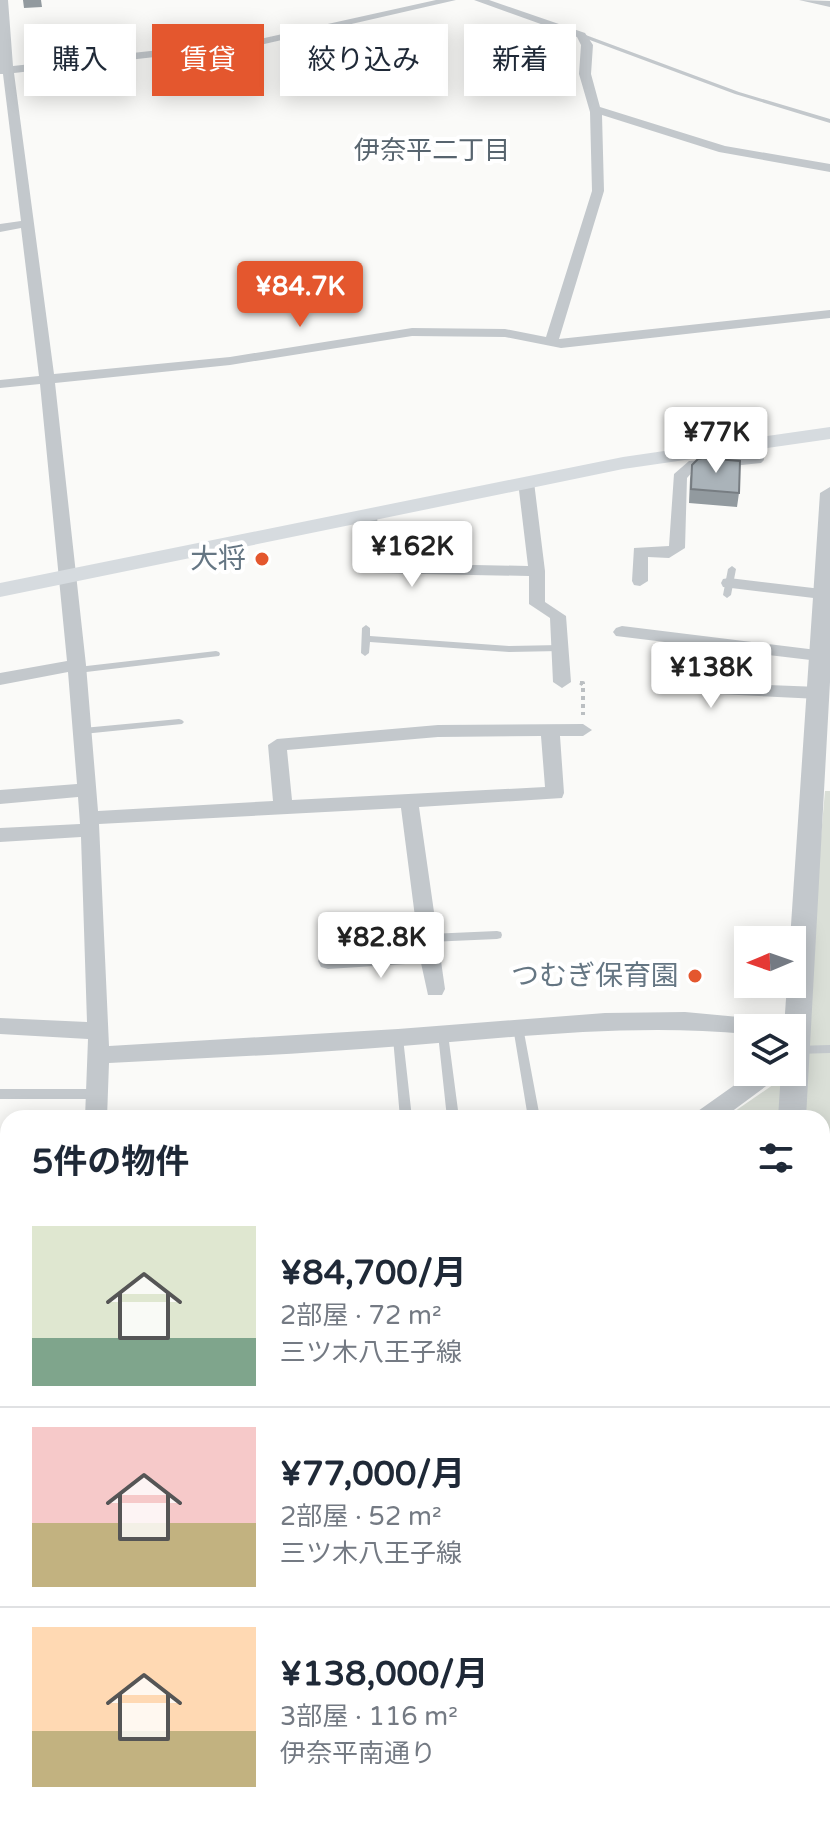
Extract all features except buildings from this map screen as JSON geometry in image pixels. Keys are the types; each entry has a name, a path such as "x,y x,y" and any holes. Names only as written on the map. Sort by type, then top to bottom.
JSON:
{"main road":[{"path":"0,590 623,463 830,433"}],"street":[{"path":"3,0 4,70 29,223 78,668 90,824 99,1055 96,1110"},
{"path":"4,70 260,42 451,0"},
{"path":"479,0 581,35 587,45 585,74 595,109 598,191 551,342"},
{"path":"804,0 830,4"},
{"path":"595,109 723,149 830,168"},
{"path":"0,228 29,223"},
{"path":"0,384 230,361 412,332 505,333 551,342 589,341 830,314"},
{"path":"640,581 640,552 669,553 677,548 679,477 689,466 756,460 752,446"},
{"path":"526,482 537,571 537,604 558,616 562,682"},
{"path":"797,1014 819,655 827,595 830,493"},
{"path":"369,515 372,568 537,571"},
{"path":"729,583 827,595"},
{"path":"622,632 819,655"},
{"path":"681,638 684,688 819,693"},
{"path":"0,679 78,668"},
{"path":"1,840 90,824 283,806 555,793 550,730"},
{"path":"283,806 277,745 438,731 583,730"},
{"path":"0,797 87,790"},
{"path":"409,801 435,989"},
{"path":"328,961 430,946"},
{"path":"99,1055 398,1038 605,1021 685,1020 734,1025"},
{"path":"0,1026 97,1031"},
{"path":"717,1110 750,1086"},
{"path":"792,1110 793,1086"}],"lane":[{"path":"581,35 737,93 830,121"},
{"path":"365,653 366,628"},
{"path":"366,639 509,649 560,648"},
{"path":"78,668 216,654"},
{"path":"83,731 179,722"},
{"path":"430,946 497,935"},
{"path":"518,1027 533,1110"},
{"path":"443,1034 452,1110"},
{"path":"398,1038 405,1110"},
{"path":"806,1048 830,1049"},
{"path":"0,1094 97,1094"}],"path":[{"path":"562,682 583,683 583,730"}],"shaded area":[{"path":"825,791 830,791 830,1110 737,1110 771,1086 806,1086 805,1014"}],"place":[{"name":"大将","path":"262,559"},
{"name":"つむぎ保育園","path":"695,976"}],"district":[{"name":"伊奈平二丁目","path":"432,150"}]}
